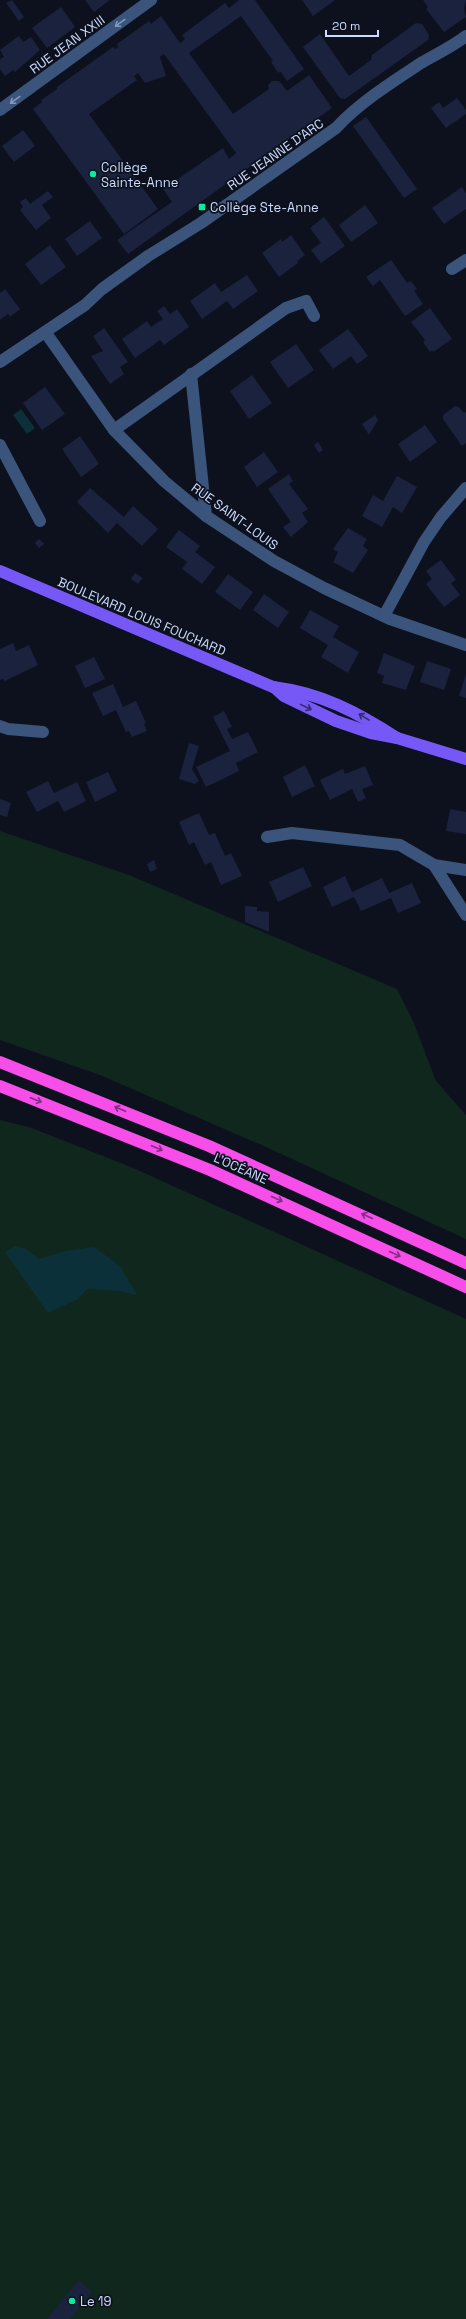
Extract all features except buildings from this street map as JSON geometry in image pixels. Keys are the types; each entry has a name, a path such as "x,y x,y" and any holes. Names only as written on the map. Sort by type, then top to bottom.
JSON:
{"highway":[{"name":"L’OCÉANE","path":"0,1062 209,1146 466,1263"},
{"name":"L’OCÉANE","path":"0,1086 210,1170 466,1287"}],"main road":[{"name":"BOULEVARD LOUIS FOUCHARD","path":"0,571 273,687 284,696 333,720 371,733 397,738 466,760"}],"street":[{"name":"RUE JEAN XXIII","path":"0,110 151,0"},
{"name":"RUE JEANNE D'ARC","path":"0,362 46,333 148,256 201,222 336,128 348,115 422,63 450,48 466,36"},
{"path":"452,269 466,260"},
{"path":"114,430 190,374 286,308 306,301 314,316"},
{"name":"RUE SAINT-LOUIS","path":"46,333 114,430 164,481 206,516 274,561 384,616 466,645"},
{"path":"190,374 206,516"},
{"path":"0,445 40,520"},
{"path":"384,616 441,517 466,488"},
{"path":"0,726 8,729 43,732"},
{"path":"267,837 292,833 400,846 434,865 466,870"},
{"path":"434,865 466,915"}],"green space":[{"path":"0,831 129,875 397,989 413,1021 436,1081 466,1115 466,1239 266,1147 100,1075 0,1040"},
{"path":"0,1120 29,1127 131,1167 466,1319 466,2319 0,2319"}],"water":[{"path":"21,409 35,428 27,434 13,415"},
{"path":"15,1246 26,1249 39,1259 65,1251 94,1247 120,1266 137,1295 120,1291 87,1289 78,1299 48,1313 5,1252"}],"place":[{"name":"Collège Sainte-Anne","path":"93,174"},
{"name":"Collège Ste-Anne","path":"202,207"},
{"name":"Le 19","path":"72,2301"}]}
